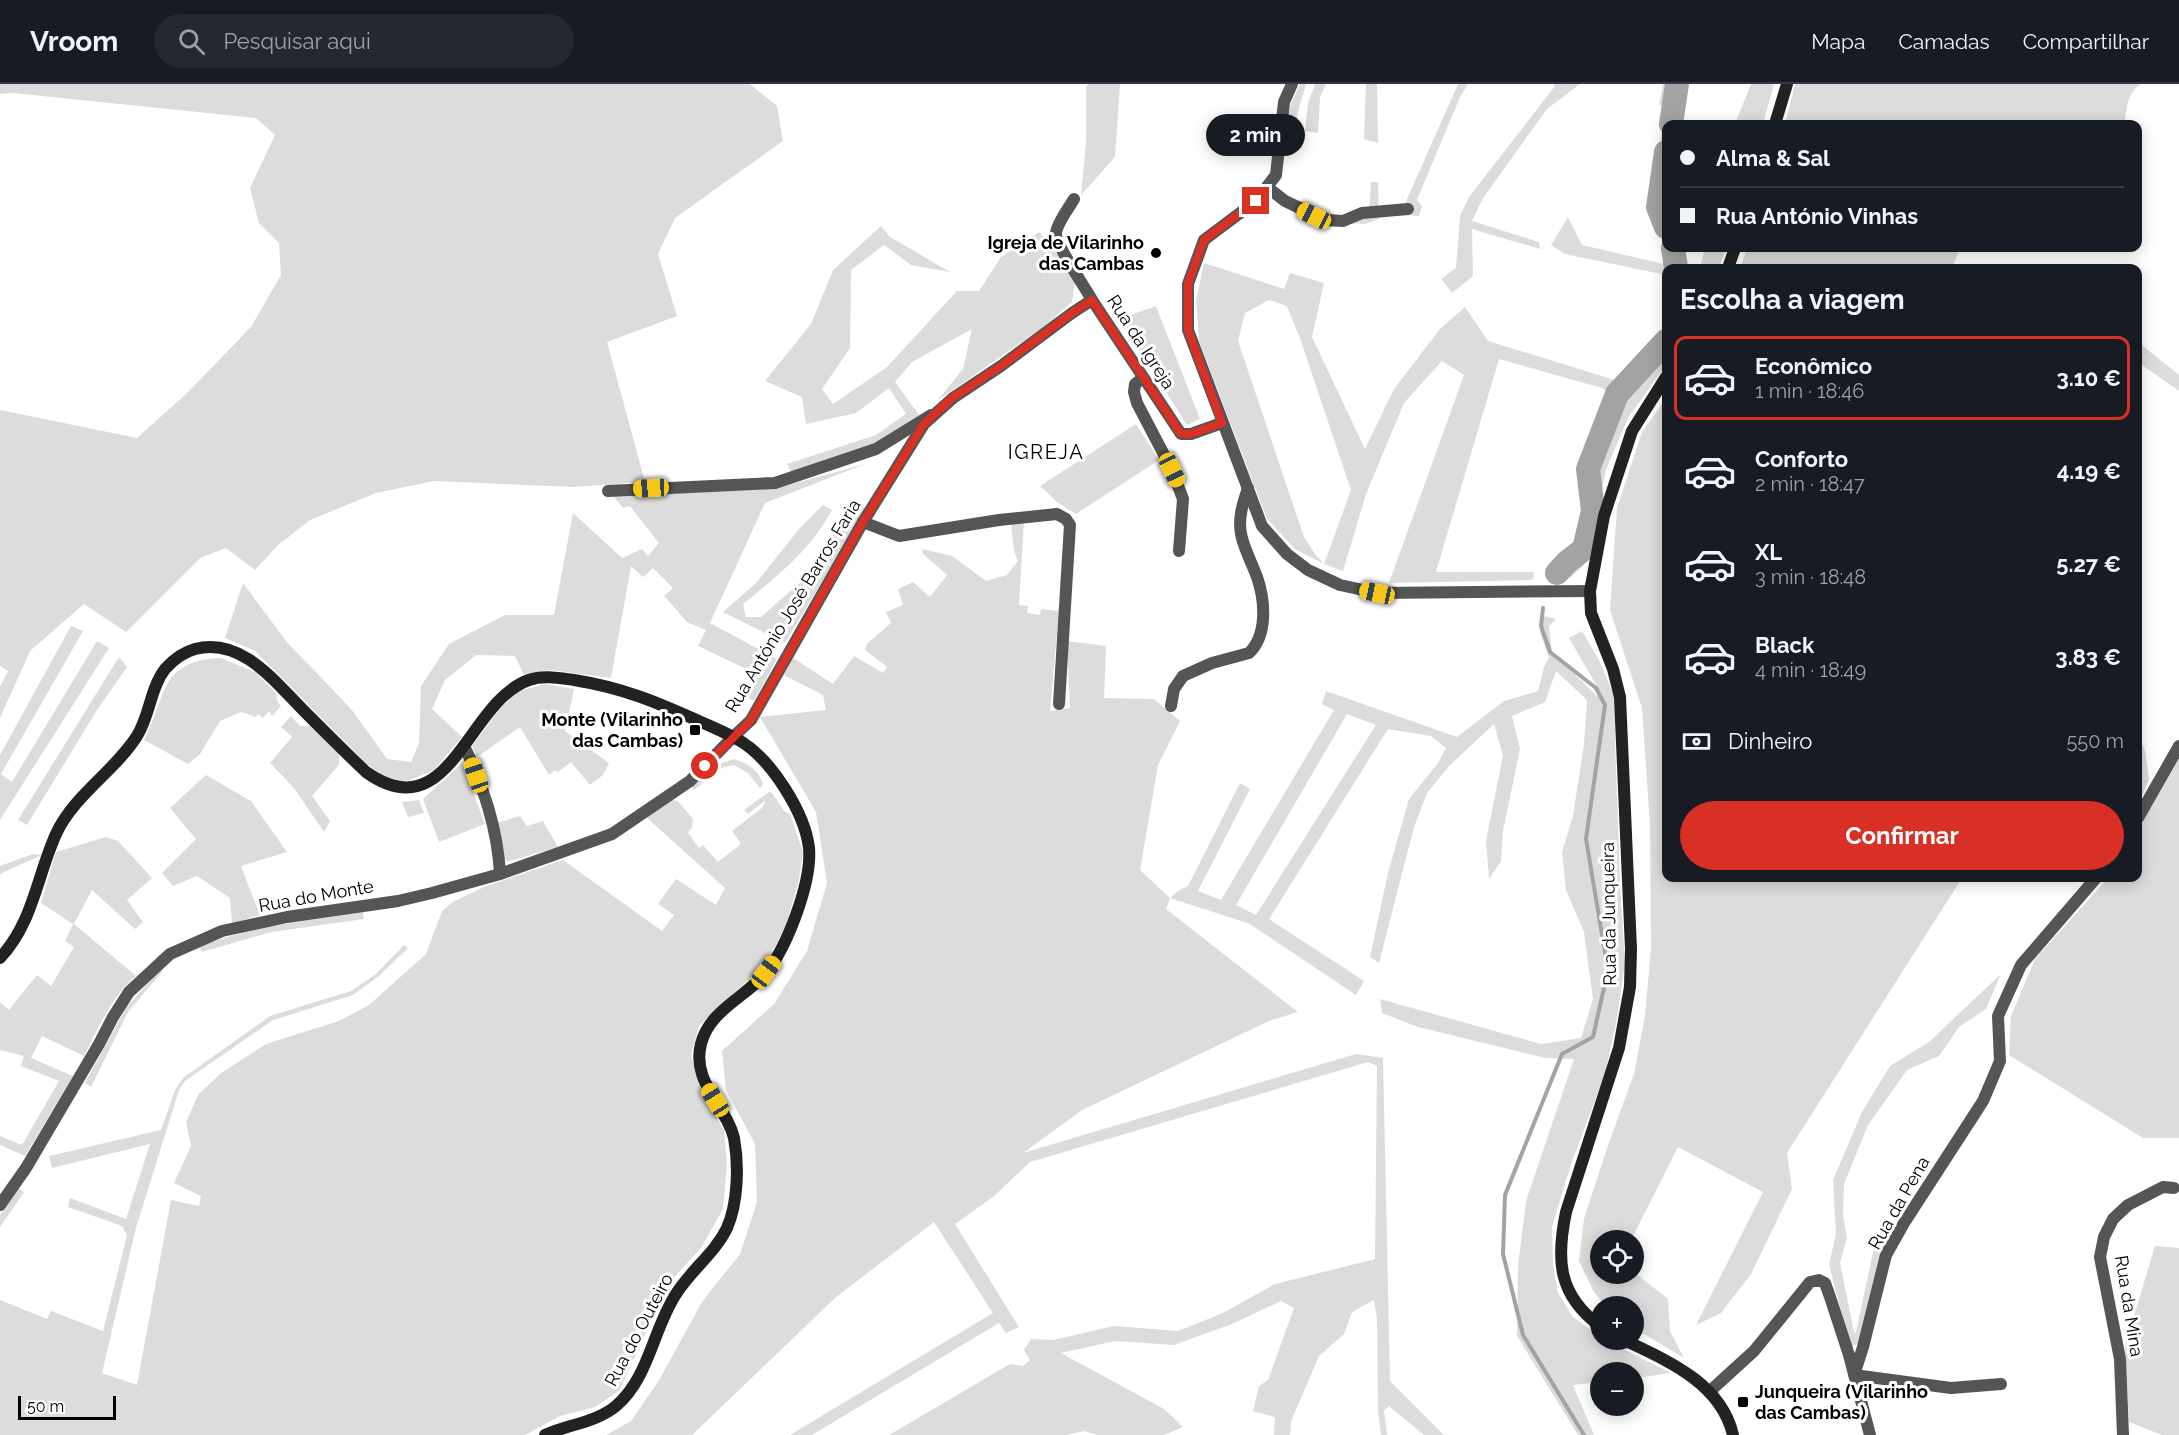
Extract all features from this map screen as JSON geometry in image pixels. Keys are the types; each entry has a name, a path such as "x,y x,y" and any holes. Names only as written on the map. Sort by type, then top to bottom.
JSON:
{"main road":[{"path":"1776,120 1786,84"},
{"name":"Rua da Junqueira","path":"1590,1318 1569,1293 1563,1273 1560,1239 1566,1212 1619,1048 1630,987 1631,949 1620,697 1613,669 1591,613 1590,591 1604,516 1632,431 1662,383"},
{"name":"Rua do Outeiro","path":"0,958 12,944 28,915 50,850 62,824 139,733 154,688 166,668 183,654 210,646 243,655 278,685 366,772 389,785 406,789 426,783 436,776 507,693 521,683 537,678 589,682 640,695 733,737 754,751 779,781 794,805 804,826 809,852 806,882 780,953 756,983 715,1018 705,1032 701,1044 699,1062 704,1081 729,1125 734,1139 735,1174 732,1210 727,1227 718,1242 675,1296 638,1377 626,1396 605,1414 545,1435"},
{"path":"1644,1350 1683,1370 1709,1392 1730,1421 1733,1435"}],"street":[{"path":"1292,84 1284,102 1276,175 1256,201 1204,240 1188,284 1188,330 1262,526 1287,554 1308,570 1340,585 1377,593 1590,591"},
{"path":"1267,187 1285,201 1325,220 1343,221 1362,213 1408,209"},
{"name":"Rua da Igreja","path":"1074,199 1056,232 1057,243 1143,378 1181,434 1191,434 1222,423"},
{"name":"Rua António José Barros Faria","path":"733,737 751,720 863,522 924,424 952,398 1001,366 1092,300"},
{"path":"1143,378 1135,384 1134,392 1137,403 1172,470 1183,499 1179,551"},
{"path":"608,491 775,483 876,449 937,411"},
{"path":"1170,706 1173,689 1183,676 1212,663 1249,653 1259,639 1262,598 1258,580 1243,542 1239,522 1240,511 1248,488"},
{"path":"863,522 899,536 999,520 1057,514 1066,519 1070,525 1059,704"},
{"name":"Rua do Monte","path":"0,1205 26,1168 129,992 170,954 222,931 287,917 398,901 500,874 612,834 690,781 733,737"},
{"path":"464,746 487,805 499,854 500,874"},
{"path":"2142,811 2179,746"},
{"name":"Rua da Pena","path":"1854,1375 1886,1255 1904,1223 1983,1101 2000,1060 1998,1016 2021,965 2093,882"},
{"name":"Rua da Mina","path":"2123,1435 2120,1359 2100,1257 2104,1237 2113,1219 2128,1205 2163,1187 2174,1188"},
{"path":"1709,1392 1754,1351 1810,1282 1819,1280 1825,1283 1830,1297 1870,1435"},
{"path":"1854,1375 1951,1388 2001,1384"}],"shaded area":[{"path":"0,84 750,84 777,106 783,141 675,218 658,254 677,316 607,342 645,482 574,487 434,481 376,493 310,520 277,546 255,570 226,548 200,558 126,632 84,604 30,651 0,718 0,687 8,671 0,666 0,410 137,438 186,394 251,327 281,275 279,243 259,223 250,188 275,135 256,118 13,93 0,94"},
{"path":"1088,84 1120,84 1115,157 1081,195 1086,142 1086,87"},
{"path":"1300,84 1306,84 1297,115 1299,130 1288,126 1290,106"},
{"path":"1315,84 1326,84 1320,97 1318,133 1305,131 1308,103"},
{"path":"1366,84 1377,84 1378,143 1364,139"},
{"path":"1458,84 1468,84 1460,97 1417,200 1422,206 1419,216 1403,215 1407,199"},
{"path":"1553,84 1580,84 1547,109 1483,198 1472,221 1539,242 1540,249 1472,229 1473,276 1452,293 1441,279 1456,268 1460,216 1469,197 1555,86"},
{"path":"1663,84 1678,84 1671,109 1659,105"},
{"path":"1751,84 1774,84 1764,120 1737,120"},
{"path":"1795,84 2141,84 2130,97 2125,120 1786,120"},
{"path":"1662,131 1662,225 1651,193"},
{"path":"1371,182 1378,182 1379,219 1365,224 1322,222 1282,200 1302,201 1308,210 1351,217 1369,214"},
{"path":"1568,217 1582,245 1664,264 1662,274 1565,254 1551,245"},
{"path":"881,226 890,237 950,272 911,265 884,245 851,270 850,348 822,389 833,404 887,367 957,291 979,291 1001,257 1039,232 1053,247 1075,282 1072,302 1042,328 937,401 963,369 972,329 912,362 895,382 919,415 879,443 792,474 787,464 876,435 906,414 889,388 856,413 806,424 802,397 765,381 811,324 833,270"},
{"path":"1667,252 1682,252 1683,262 1690,264 1668,264"},
{"path":"1704,252 1725,252 1720,264 1701,264"},
{"path":"1746,252 1958,252 1954,264 1741,264"},
{"path":"1204,263 1284,289 1290,273 1324,283 1312,337 1365,449 1394,389 1440,329 1465,307 1488,341 1621,382 1662,334 1662,371 1628,418 1606,470 1589,550 1583,566 1571,577 1550,580 1546,575 1550,569 1567,558 1578,542 1586,494 1580,468 1612,394 1602,388 1499,359 1436,572 1533,572 1534,576 1532,580 1389,583 1464,375 1442,361 1404,403 1366,494 1343,571 1324,564 1295,549 1267,519 1199,341 1196,301","holes":["1269,300 1287,306 1351,490 1324,564 1304,537 1238,341 1245,313"]},
{"path":"1156,306 1200,419 1187,425 1119,319"},
{"path":"2142,345 2179,375 2179,391 2142,365"},
{"path":"1662,404 1662,882 1959,882 1787,1153 1792,1189 1751,1274 1721,1313 1696,1325 1763,1192 1678,1147 1636,1230 1590,1230 1590,1284 1579,1261 1584,1219 1634,1074 1645,1016 1651,948 1650,825 1642,708 1610,610 1617,508 1642,432"},
{"path":"1136,424 1159,460 1076,514 1057,502 1040,486"},
{"path":"865,464 765,503 710,623 777,659 754,701 749,698 759,675 698,646 706,630 687,622 664,596 673,588 653,568 643,577 631,566 611,678 551,670 524,675 515,656 476,655 445,680 432,709 462,737 434,770 408,781 386,778 367,764 255,651 225,638 243,583 286,641 352,710 387,759 411,762 419,743 421,686 449,644 505,615 554,615 573,513 622,558 642,549 648,556 659,543 630,506 623,508 613,496 774,489"},
{"path":"858,503 866,509 785,643 723,612 756,583 799,529 823,505 832,510 804,549 743,604 746,617 761,617 802,581 839,524"},
{"path":"1024,521 1019,605 1028,606 1027,613 1040,615 1041,609 1059,611 1050,711 1070,708 1067,641 1106,646 1104,698 1154,699 1180,721 1158,765 1140,870 1170,898 1166,909 1298,1012 1269,1021 1082,1110 1023,1153 1356,1054 1383,1058 1390,1381 1444,1435 1424,1435 1389,1406 1384,1411 1387,1435 1381,1435 1378,1411 1377,1319 1374,1300 1352,1312 1344,1334 1319,1356 1291,1421 1290,1435 1274,1435 1275,1417 1253,1411 1259,1386 1268,1380 1294,1308 1281,1301 1232,1324 1174,1345 1115,1341 1061,1353 1164,1409 1183,1427 1164,1435 1097,1435 1084,1431 1066,1435 889,1435 1010,1364 1023,1366 1030,1360 1024,1350 1031,1339 1053,1340 1114,1326 1178,1331 1223,1313 1275,1284 1375,1259 1377,1066 1368,1062 1030,1162 993,1197 955,1224 1019,1327 1006,1333 999,1323 812,1435 790,1435 993,1313 934,1222 835,1298 692,1435 606,1435 631,1421 658,1382 702,1302 740,1254 757,1202 755,1144 726,1090 722,1051 774,1004 807,951 827,883 816,812 760,717 826,710 823,695 784,675 793,658 833,684 854,656 883,673 887,667 865,650 867,644 891,623 886,612 903,605 898,589 913,582 930,597 947,575 923,554 922,549 952,556 986,581 1007,575 1018,561 1014,551 1011,524"},
{"path":"1544,616 1556,619 1549,626 1552,652 1597,696 1602,695 1569,638 1582,631 1599,660 1616,700 1615,739 1625,964 1616,1024 1605,1074 1571,1164 1552,1227 1553,1265 1558,1293 1573,1317 1590,1330 1590,1350 1625,1350 1671,1373 1644,1377 1644,1362 1590,1362 1590,1383 1573,1385 1594,1435 1578,1435 1517,1336 1518,1266 1526,1201 1574,1059 1546,1058 1418,1027 1382,1013 1380,999 1541,1044 1581,1038 1593,999 1584,932 1566,890 1562,852 1573,816 1584,744 1587,700 1556,671 1545,702 1512,716 1520,749 1503,831 1501,861 1489,879 1486,841 1503,756 1494,724 1450,765 1427,793 1414,827 1379,963 1370,957 1388,873 1409,799 1438,763 1446,748 1431,736 1388,729 1269,919 1364,981 1356,995 1250,924 1170,898 1188,886 1240,783 1250,789 1198,891 1221,900 1334,710 1322,704 1326,691 1457,737 1504,701 1538,691 1549,657 1540,633","holes":["1347,714 1376,725 1256,915 1236,905"]},
{"path":"71,626 83,631 1,774 12,782 97,641 109,648 0,820 0,755"},
{"path":"119,657 127,667 97,710 27,825 18,820"},
{"path":"221,658 255,672 276,693 277,701 281,706 272,716 269,711 263,718 258,714 256,717 241,712 220,721 200,754 188,764 144,740 162,696 175,674 186,666 201,660"},
{"path":"545,684 574,689 565,731 609,763 603,775 590,785 571,762 558,772 555,770 549,775 520,727 477,757 472,746 499,710 519,691"},
{"path":"291,716 300,726 310,726 339,753 339,765 312,796 330,821 324,832 294,788 270,763 292,737 281,727"},
{"path":"2142,744 2145,750 2149,779 2142,796"},
{"path":"734,759 755,771 763,784 760,788 748,773 734,765 723,767 694,790 691,786 719,764"},
{"path":"2179,759 2179,1138 2143,1138 2009,1055 2011,1016 2035,959 2104,882 2142,882 2142,823"},
{"path":"462,763 485,824 439,842 423,799"},
{"path":"206,775 251,801 287,852 241,866 260,915 232,923 230,898 197,876 173,886 162,873 196,839 170,808"},
{"path":"769,792 784,811 790,814 803,852 799,880 787,922 764,965 699,1026 691,1055 706,1100 724,1130 727,1164 723,1209 701,1248 669,1283 619,1391 595,1407 560,1416 525,1435 0,1435 0,1300 47,1319 51,1311 103,1331 127,1235 122,1226 68,1207 70,1198 126,1219 150,1144 52,1168 49,1156 161,1130 175,1090 183,1078 270,1016 351,991 376,974 404,945 408,948 379,976 353,995 273,1020 185,1081 179,1090 136,1228 102,1373 137,1385 171,1200 199,1206 201,1196 174,1183 191,1146 186,1122 198,1095 221,1073 266,1044 339,1021 369,1005 426,954 442,911 453,902 484,887 563,860 662,931 674,915 658,904 676,879 716,905 725,888 646,817 672,800 678,801 693,819 688,833 699,848 703,845 718,862 741,844 732,831 762,808 766,800 748,814 744,810"},
{"path":"419,800 424,813 408,817 402,802"},
{"path":"520,816 527,826 543,821 558,847 506,862 496,823"},
{"path":"106,837 118,841 152,878 127,900 143,922 135,929 92,890 74,924 136,976 119,993 100,1023 84,1056 42,1036 31,1058 73,1076 25,1156 0,1145 0,1136 22,1145 59,1081 21,1066 24,1056 0,1050 0,1002 9,1010 37,975 51,986 74,947 65,941 73,924 41,903 56,852"},
{"path":"33,854 42,855 0,874 0,866"},
{"path":"363,912 364,919 271,932 202,952 199,947 259,929"},
{"path":"160,969 162,972 128,1012 91,1087 85,1083 126,1008"},
{"path":"2001,974 1986,1009 1959,1027 1939,1056 1907,1070 1868,1125 1844,1184 1843,1216 1847,1238 1840,1263 1854,1332 1856,1332 1873,1252 1882,1234 1890,1239 1874,1278 1858,1344 1852,1346 1848,1340 1829,1264 1836,1234 1833,1180 1862,1112 1890,1066 1929,1042"},
{"path":"18,1188 24,1192 0,1227 0,1215"},
{"path":"2155,1246 2179,1248 2179,1435 2162,1435 2129,1422 2125,1346"},
{"path":"1644,1280 1668,1299 1670,1331 1684,1358 1644,1334 1644,1296 1598,1296 1590,1284 1644,1284"}],"waterway":[{"path":"1672,120 1677,84"},
{"path":"1662,180 1658,207 1662,217"},
{"path":"1674,252 1675,264"},
{"path":"1557,573 1584,549 1593,511 1588,469 1617,394 1662,345"},
{"path":"1543,608 1541,626 1550,652 1596,688 1605,705 1586,839 1608,970 1593,1037 1562,1054 1505,1195 1503,1254 1523,1335 1584,1435"}],"place":[{"name":"Igreja de Vilarinho das Cambas","path":"1156,253"},
{"name":"Monte (Vilarinho das Cambas)","path":"695,730"},
{"name":"Junqueira (Vilarinho das Cambas)","path":"1743,1402"}],"district":[{"name":"IGREJA","path":"1046,452"}],"route":[{"path":"705,766 751,720 863,522 924,424 952,398 1001,366 1072,313 1092,300 1181,434 1191,434 1222,423 1188,330 1188,284 1204,240 1256,201"}]}
